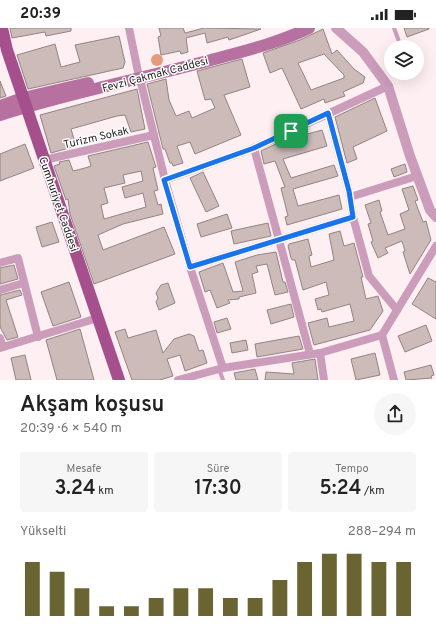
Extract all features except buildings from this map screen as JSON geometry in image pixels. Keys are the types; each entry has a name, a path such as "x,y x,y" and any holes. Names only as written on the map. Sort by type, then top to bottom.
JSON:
{"main road":[{"name":"Cumhuriyet Caddesi","path":"2,28 21,103 91,320 112,380"},
{"name":"Fevzi Çakmak Caddesi","path":"139,75 290,28"},
{"name":"Fevzi Çakmak Caddesi","path":"0,115 21,103 260,47 309,28"},
{"name":"Cumhuriyet Caddesi","path":"0,50 44,160 119,380"},
{"path":"0,106 21,103"}],"street":[{"path":"129,28 164,180 221,368"},
{"path":"336,28 362,52 388,86 417,176 430,210 436,217"},
{"path":"164,180 254,148 388,86"},
{"path":"328,113 350,197 353,217 368,276 397,310"},
{"name":"Turizm Sokak","path":"44,160 154,135"},
{"path":"254,148 310,354"},
{"path":"350,197 417,176"},
{"path":"190,267 353,217"},
{"path":"178,380 221,368 320,353 382,335 436,246"},
{"path":"0,263 18,258 38,337"},
{"path":"0,290 24,283"},
{"path":"0,338 1,348 91,320"},
{"path":"382,335 394,380"},
{"path":"320,353 324,380"}],"lane":[{"path":"394,28 398,40"},
{"path":"221,368 223,380"}],"shaded area":[{"path":"155,54 159,54 163,60 159,66 155,66 151,62 151,58"}],"route":[{"path":"328,113 349,191 353,217 190,267 164,180 254,148 291,131 328,113"}]}
